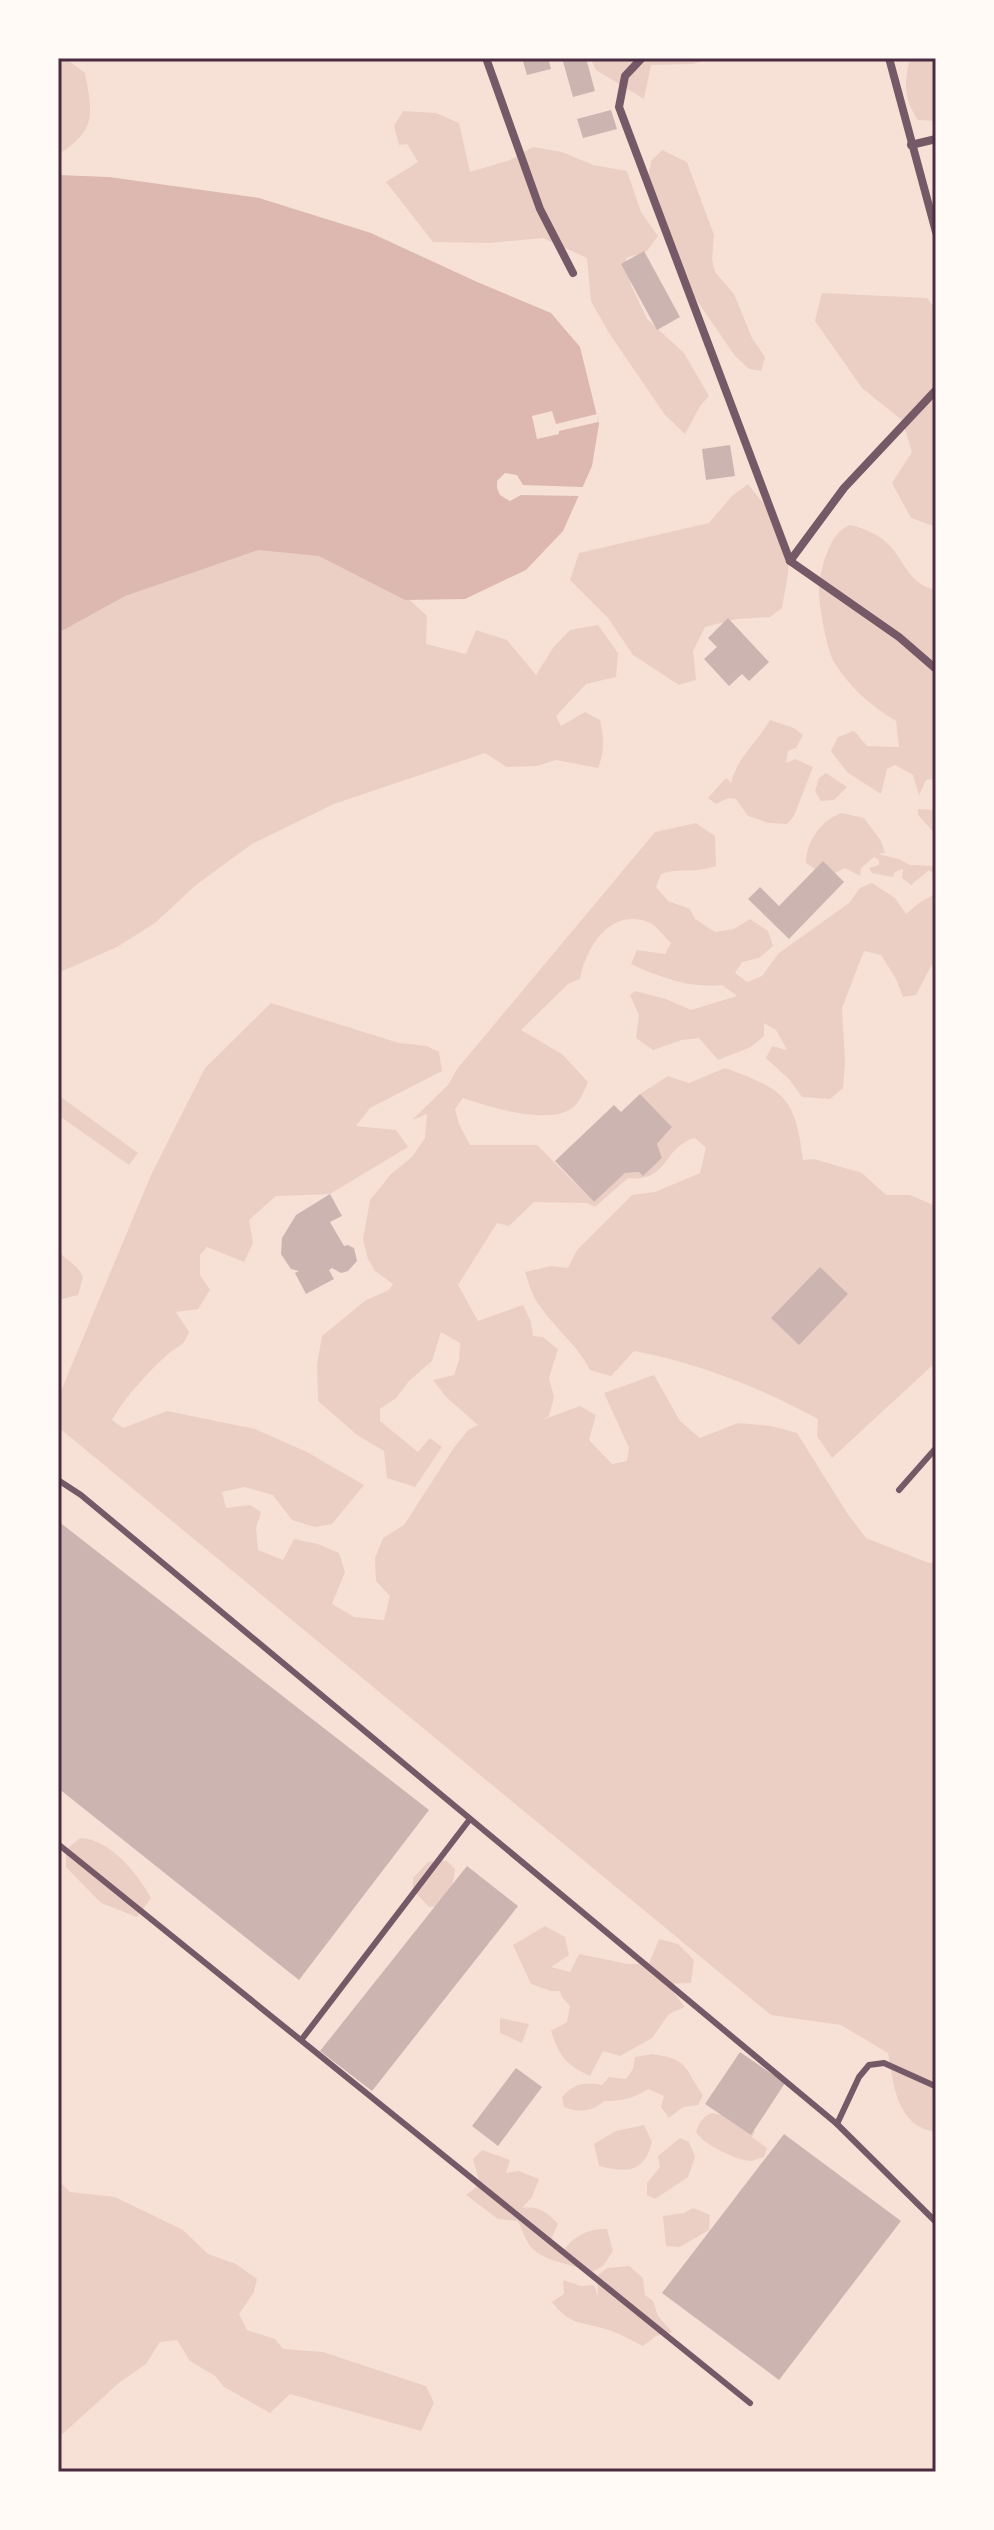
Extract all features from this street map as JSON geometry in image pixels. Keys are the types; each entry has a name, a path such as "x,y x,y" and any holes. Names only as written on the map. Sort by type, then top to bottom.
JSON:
{"street":[{"path":"486,58 540,209 573,273"},
{"path":"642,58 625,76 619,107 790,561 899,637 936,669"},
{"path":"889,58 936,232"},
{"path":"911,145 936,139"},
{"path":"790,561 844,488 936,390"}],"lane":[{"path":"899,1490 936,1448"},
{"path":"58,1480 93,1505 837,2124 936,2222"},
{"path":"302,2039 470,1819"},
{"path":"58,1844 750,2403"},
{"path":"837,2124 859,2077 869,2065 884,2063 935,2086"}],"shaded area":[{"path":"58,58 65,58 85,73 90,111 86,129 58,155"},
{"path":"590,58 713,58 693,64 651,65 644,99 596,70"},
{"path":"910,58 936,58 936,121 918,120 910,105 906,83"},
{"path":"403,111 436,113 459,123 470,172 510,160 533,147 562,152 593,165 627,171 641,212 658,236 647,251 626,258 631,285 647,319 684,353 709,396 685,434 665,415 591,301 587,258 543,238 490,243 433,242 386,182 418,162 407,144 399,145 394,126"},
{"path":"662,150 687,162 714,235 712,259 715,272 734,294 752,338 765,357 761,371 749,369 735,356 689,289 648,180 651,161"},
{"path":"58,175 109,177 259,198 371,233 551,313 580,347 599,424 592,466 563,531 526,570 465,599 405,600 319,556 258,550 125,596 58,633"},
{"path":"822,293 927,298 936,310 936,527 911,518 892,483 912,452 902,420 862,388 815,321"},
{"path":"748,484 775,520 787,544 788,568 782,608 770,617 737,619 705,627 693,651 696,680 679,685 633,655 608,618 570,580 579,553 709,523 732,496"},
{"path":"850,525 882,538 919,583 936,590 936,779 926,780 919,795 913,775 895,765 887,769 881,794 847,772 831,751 838,737 854,731 867,746 899,747 896,721 854,688 834,662 821,615 820,581 827,552 837,535"},
{"path":"265,537 384,576 427,616 426,644 466,654 476,630 507,640 536,675 553,648 570,630 598,625 618,653 616,677 586,684 556,716 561,726 585,712 600,720 603,744 598,768 556,760 537,766 507,767 485,753 334,804 252,844 196,885 155,923 117,947 58,973 58,616"},
{"path":"770,720 794,728 803,735 796,748 788,751 786,763 795,759 813,767 794,816 787,824 769,823 748,816 736,799 728,798 716,804 708,798 727,778 731,783 743,758"},
{"path":"826,773 847,787 834,800 821,801 815,791 819,778"},
{"path":"918,809 936,810 936,835 918,815"},
{"path":"841,813 864,818 881,841 885,853 878,854 910,865 936,866 936,876 929,870 911,885 902,878 903,869 895,872 893,877 872,873 869,868 879,865 879,860 874,857 861,868 860,876 845,868 835,873 815,869 806,863 812,840 827,821"},
{"path":"696,823 715,836 716,866 661,874 656,887 668,901 690,909 695,919 715,932 734,929 750,919 768,931 773,946 759,958 742,962 735,973 747,982 762,976 779,953 849,903 860,888 872,883 895,898 906,914 936,893 936,963 931,966 916,995 903,997 881,955 864,951 842,1008 843,1088 830,1099 802,1097 789,1079 766,1058 772,1046 787,1050 776,1030 764,1023 764,1036 751,1047 718,1060 699,1038 653,1050 636,1038 639,1015 630,995 635,991 691,1010 737,996 722,985 675,981 631,964 637,950 665,954 671,943 651,923 622,920 611,925 594,943 580,979 568,984 521,1030 562,1054 588,1082 577,1103 565,1112 542,1115 500,1109 463,1098 455,1109 459,1124 470,1145 537,1145 594,1202 625,1173 639,1172 644,1175 662,1158 657,1144 672,1127 640,1094 668,1076 689,1083 725,1068 761,1083 774,1090 791,1109 803,1160 814,1159 862,1173 886,1195 910,1195 936,1206 936,1362 832,1458 817,1436 818,1419 729,1378 634,1351 611,1376 590,1370 540,1307 525,1272 551,1266 568,1268 577,1250 632,1195 655,1192 700,1173 706,1148 695,1138 676,1149 659,1170 641,1178 628,1178 595,1207 587,1203 534,1202 509,1226 497,1223 458,1285 478,1321 523,1305 533,1336 543,1337 558,1349 549,1378 554,1397 549,1416 542,1420 580,1406 596,1415 589,1440 612,1464 627,1461 629,1448 604,1393 654,1375 680,1421 700,1438 738,1423 771,1426 797,1433 866,1538 929,1563 936,1562 936,2132 912,2122 905,2113 895,2090 888,2053 841,2025 771,2015 58,1427 58,1398 151,1175 205,1068 271,1003 399,1043 427,1046 439,1052 442,1071 370,1108 356,1126 396,1130 408,1147 330,1194 276,1196 249,1220 253,1243 244,1262 207,1247 200,1255 200,1275 210,1290 198,1309 176,1312 189,1332 187,1337 144,1377 112,1420 123,1428 167,1411 255,1429 307,1452 364,1485 332,1524 315,1527 292,1520 273,1495 244,1487 222,1492 226,1508 250,1505 261,1512 256,1528 258,1550 283,1560 294,1539 339,1553 345,1572 332,1604 354,1617 384,1620 390,1596 376,1581 375,1558 383,1538 404,1525 453,1449 468,1430 478,1425 446,1397 433,1380 454,1375 459,1360 460,1343 441,1332 432,1361 409,1381 396,1398 380,1409 380,1421 418,1452 430,1438 442,1447 415,1487 387,1478 384,1451 357,1435 318,1401 317,1364 322,1336 366,1300 389,1290 393,1284 375,1271 368,1259 363,1239 370,1200 391,1174 412,1157 425,1138 427,1114 412,1120 448,1085 457,1069 655,832"},
{"path":"58,1095 138,1153 129,1165 58,1115"},
{"path":"58,1249 83,1277 78,1295 58,1300"},
{"path":"80,1838 102,1844 122,1859 138,1878 151,1898 137,1917 101,1903 66,1867 66,1850"},
{"path":"447,1861 455,1869 454,1880 440,1906 429,1907 413,1890 413,1878 428,1862"},
{"path":"545,1926 565,1937 569,1955 551,1967 570,1972 579,1954 628,1964 649,1964 659,1939 678,1944 694,1960 691,1983 667,1984 685,2007 669,2014 652,2038 620,2056 603,2051 590,2076 582,2072 564,2059 551,2031 567,2022 570,2006 560,1991 531,1984 513,1945"},
{"path":"500,2018 529,2024 522,2043 500,2033"},
{"path":"653,2054 674,2059 684,2066 703,2095 698,2105 683,2107 669,2118 661,2107 664,2096 648,2089 627,2099 604,2101 585,2110 564,2107 562,2097 576,2086 602,2085 609,2077 626,2079 633,2069 635,2057"},
{"path":"711,2113 735,2118 750,2127 755,2132 752,2137 767,2148 764,2157 751,2161 737,2158 706,2142 696,2132 703,2119"},
{"path":"644,2125 652,2142 639,2165 626,2170 599,2166 594,2144 616,2131"},
{"path":"680,2138 689,2142 695,2157 688,2177 655,2199 647,2195 647,2183 660,2167 658,2156"},
{"path":"482,2150 510,2160 506,2173 519,2171 539,2179 532,2197 522,2208 542,2211 558,2224 549,2244 561,2253 581,2235 607,2229 613,2251 603,2266 592,2272 545,2257 526,2240 518,2221 498,2219 466,2195 480,2184 473,2159"},
{"path":"58,2180 70,2192 115,2197 183,2230 208,2254 236,2264 257,2279 254,2292 239,2314 247,2330 275,2339 283,2349 323,2352 426,2386 434,2403 421,2431 290,2394 270,2413 224,2387 215,2376 190,2361 177,2340 160,2342 146,2364 120,2382 58,2438"},
{"path":"693,2208 710,2215 709,2230 680,2247 666,2246 663,2216 684,2213"},
{"path":"629,2266 643,2278 645,2295 653,2301 658,2316 672,2332 656,2336 643,2346 612,2331 574,2321 552,2302 564,2294 563,2280 581,2286 594,2285 598,2296 597,2276 607,2268"}],"pier":[{"path":"552,411 556,424 597,414 598,422 537,439 532,416"},
{"path":"505,473 517,475 523,485 583,487 579,496 521,495 510,501 500,495 497,488 497,481"}],"building":[{"path":"522,58 548,58 551,69 527,75"},
{"path":"562,58 586,58 595,91 573,97"},
{"path":"611,110 617,129 583,138 577,119"},
{"path":"644,251 680,317 657,330 621,264"},
{"path":"730,445 735,476 706,480 702,449"},
{"path":"728,618 769,662 749,681 742,674 729,686 704,659 717,647 708,638"},
{"path":"823,861 844,882 789,939 748,899 760,887 779,906"},
{"path":"640,1094 672,1127 657,1144 662,1158 643,1176 639,1172 625,1173 594,1202 555,1161 614,1105 621,1112"},
{"path":"330,1194 342,1216 330,1222 344,1246 354,1248 357,1261 348,1271 341,1273 332,1268 329,1270 334,1279 306,1294 295,1273 299,1271 291,1269 281,1254 282,1238 296,1215"},
{"path":"820,1267 848,1294 799,1345 771,1318"},
{"path":"58,1521 429,1810 299,1980 58,1788"},
{"path":"467,1866 518,1906 372,2091 320,2051"},
{"path":"740,2052 785,2083 751,2135 705,2104"},
{"path":"516,2068 542,2087 498,2146 472,2126"},
{"path":"784,2134 901,2221 779,2380 662,2293"}]}
